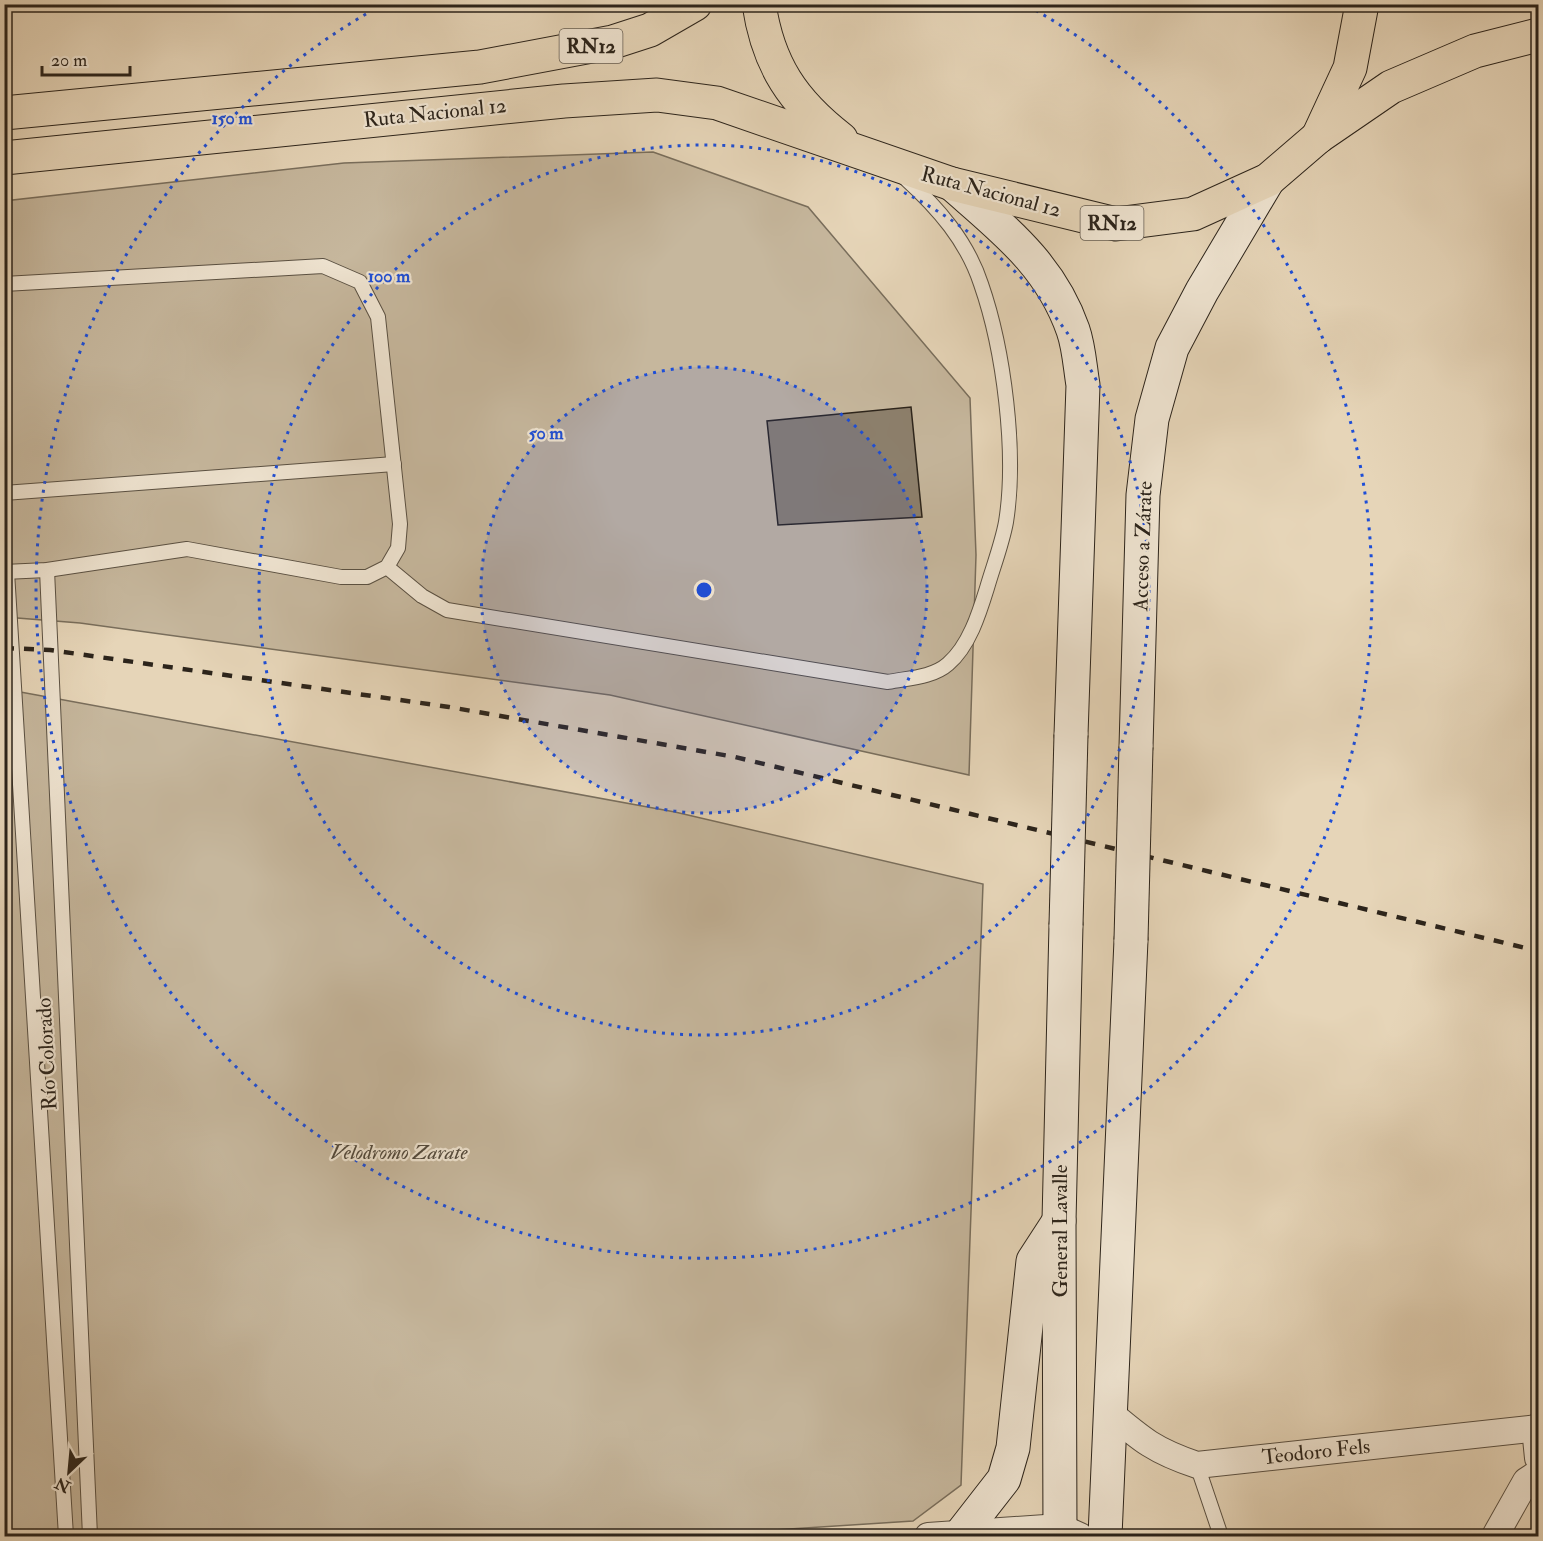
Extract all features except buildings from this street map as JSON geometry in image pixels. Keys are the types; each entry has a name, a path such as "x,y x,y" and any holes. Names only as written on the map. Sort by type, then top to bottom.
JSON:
{"highway":[{"name":"Ruta Nacional 12","path":"4,112 480,67 613,42 650,30 695,4"},
{"name":"Ruta Nacional 12","path":"759,4 762,30 773,59 800,103 858,153"},
{"name":"Ruta Nacional 12","path":"1318,137 1350,68 1362,4"},
{"name":"Ruta Nacional 12","path":"4,158 564,100 657,95 717,103 952,184 1116,224 1193,214 1268,180 1318,137 1391,87 1475,51 1539,35"}],"main road":[{"name":"Acceso a Zárate","path":"1109,1412 1131,940 1143,495 1152,419 1172,348 1202,291 1268,180"},
{"name":"General Lavalle","path":"952,184 1025,249 1058,294 1074,332 1083,385 1071,735 1059,1221 1066,1533"},
{"path":"962,1533 1004,1479 1013,1448 1033,1261 1059,1221"},
{"path":"1105,1536 1109,1412"}],"street":[{"name":"Teodoro Fels","path":"1109,1412 1156,1449 1197,1465 1537,1428"},
{"path":"1537,1428 1539,1458"},
{"path":"1495,1536 1526,1481 1539,1473"},
{"path":"928,1536 962,1533 1066,1533"}],"lane":[{"path":"387,567 422,596 447,610 888,682 926,675 947,665 964,646 982,605 1005,524 1010,484 1004,387 981,283 959,236 928,199 891,164"},
{"path":"4,284 323,266 360,282 378,317 400,524 398,548 387,567 367,577 341,577 187,549 47,570 6,572"},
{"path":"4,493 394,464"},
{"name":"Río Colorado","path":"47,570 90,1536"},
{"name":"Río Colorado","path":"6,572 66,1536"},
{"path":"1197,1465 1221,1536"}],"green space":[{"path":"653,152 808,207 970,398 976,555 969,775 610,695 80,623 5,617 4,201 344,163"},
{"name":"Velodromo Zarate","path":"4,689 675,812 983,884 961,1485 913,1521 682,1536 5,1536"}],"railway":[{"path":"4,648 50,650 449,707 735,757 1538,951"}]}
